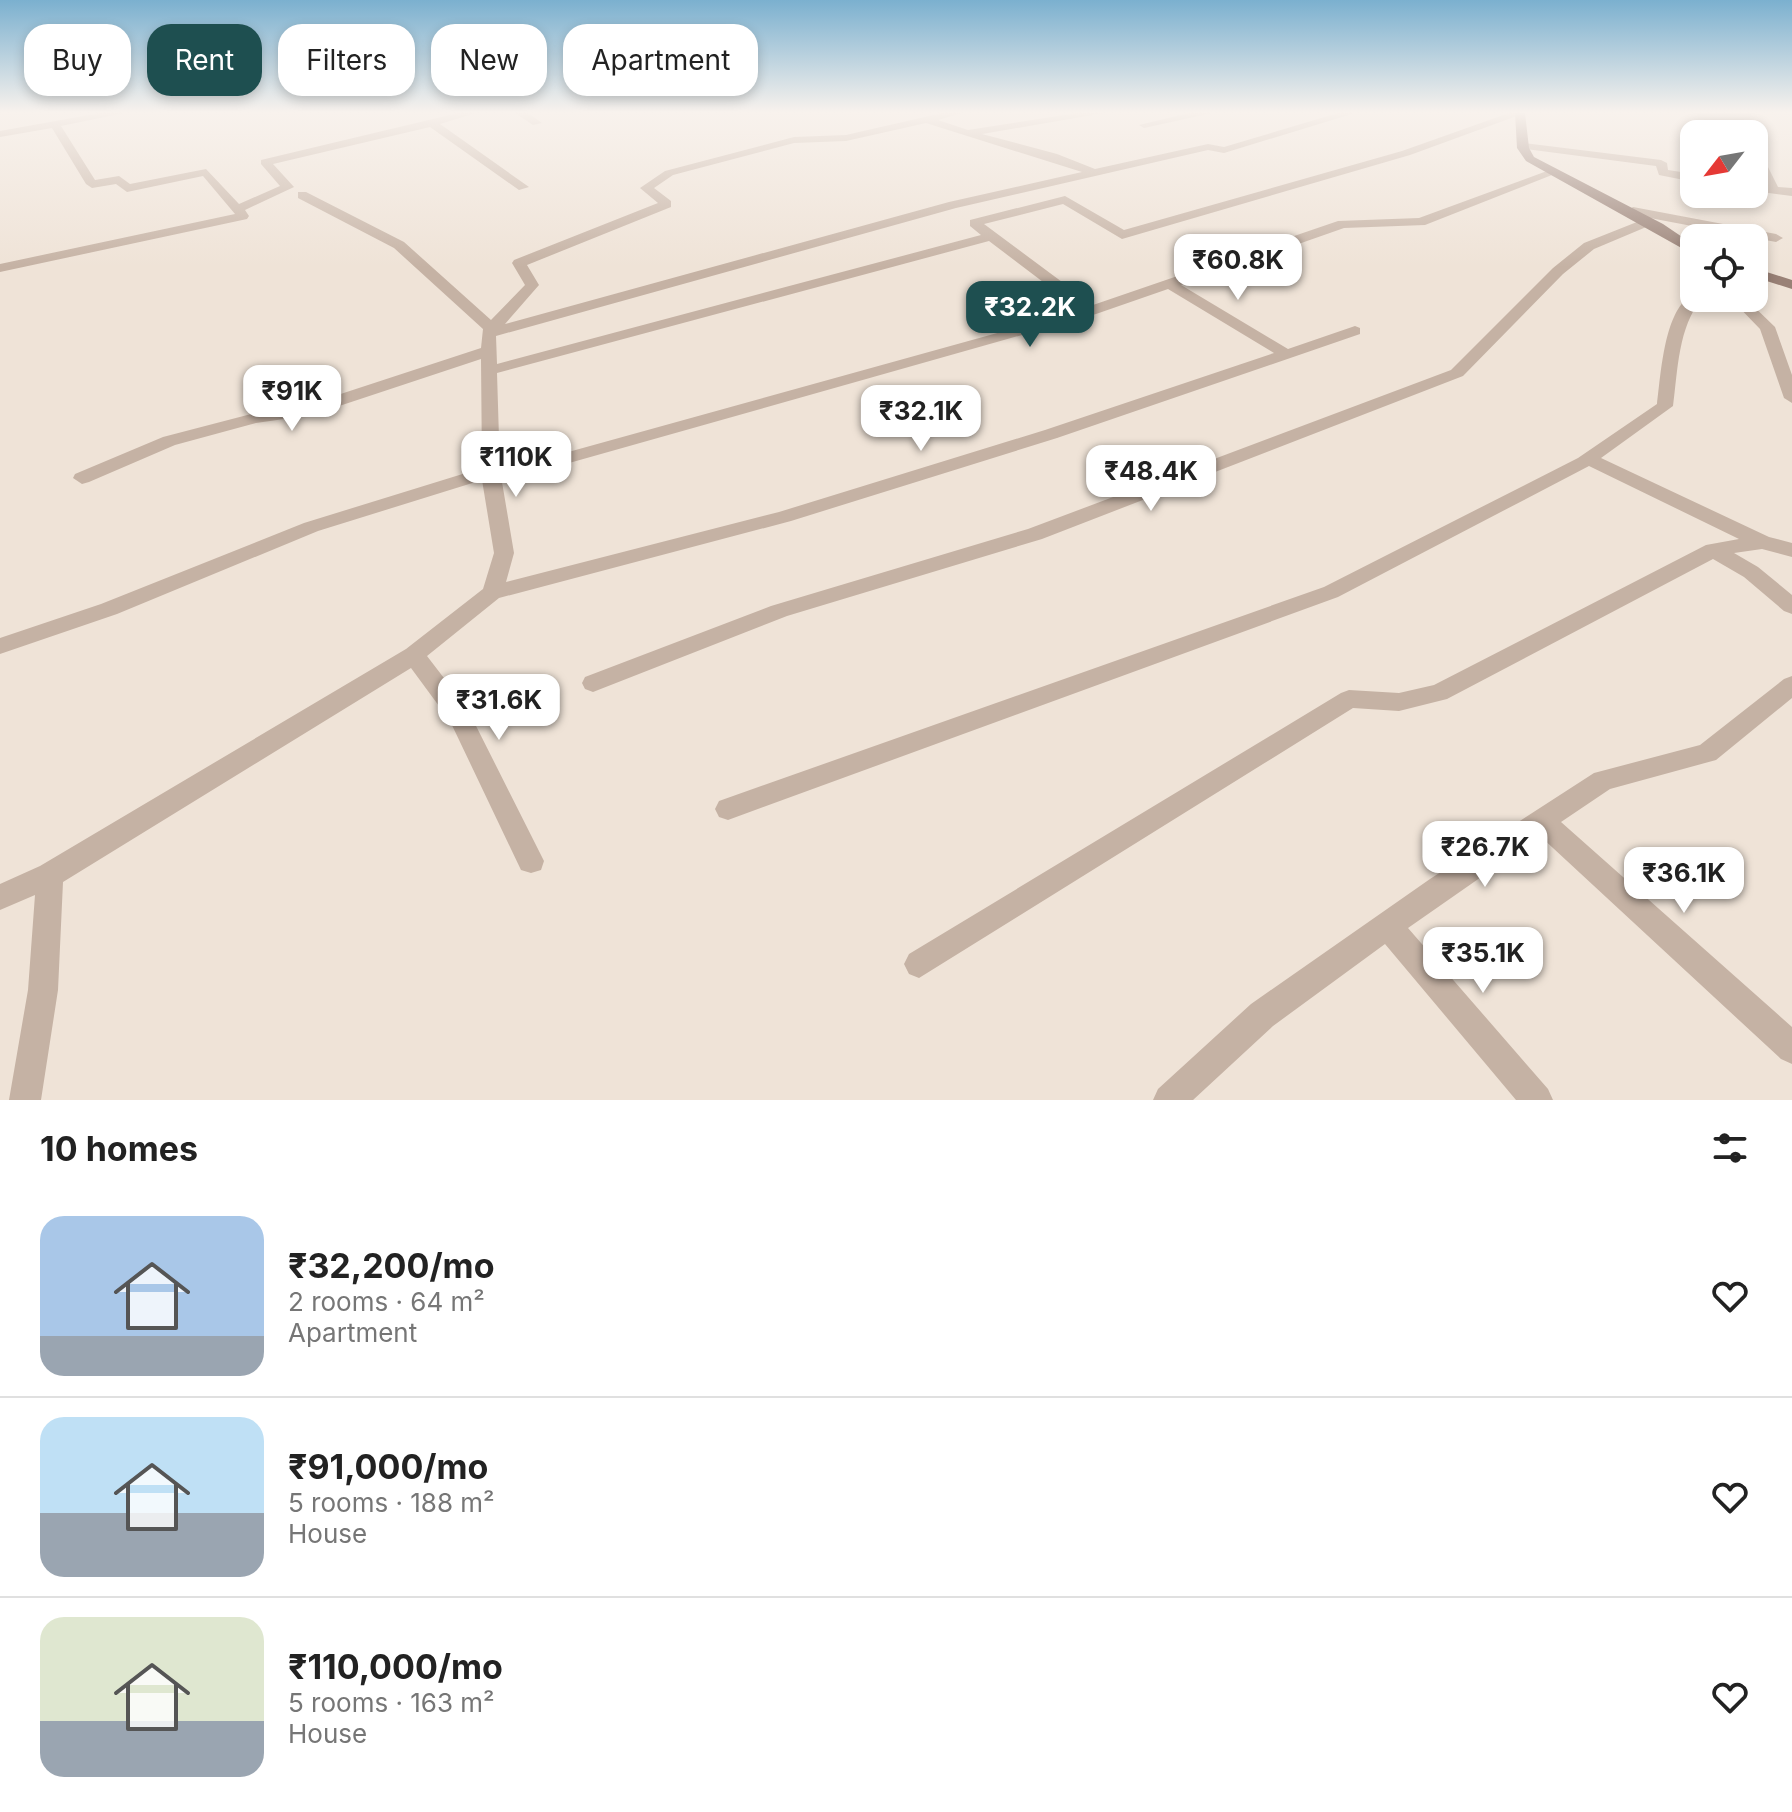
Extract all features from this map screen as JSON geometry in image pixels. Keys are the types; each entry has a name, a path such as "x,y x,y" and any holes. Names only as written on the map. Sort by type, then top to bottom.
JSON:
{"street":[{"path":"0,268 243,216 206,172 127,188 119,180 92,184 80,164"},
{"path":"237,209 288,187 267,164"},
{"path":"491,164 523,187"},
{"path":"492,593 504,553 491,475 487,371 489,337 532,285 519,263 667,204 646,188 669,173 702,164"},
{"path":"1077,164 1094,173"},
{"path":"82,478 169,441 255,418 306,411 489,337 953,205 1132,164"},
{"path":"1091,311 974,223 1065,200 1122,235 1367,164"},
{"path":"1538,164 1647,222 1680,244"},
{"path":"1661,164 1663,173 1680,176"},
{"path":"0,648 109,609 311,527 1091,311 1343,224 1421,222 1551,173"},
{"path":"1768,178 1774,190"},
{"path":"1768,189 1792,192"},
{"path":"302,195 399,245 489,337"},
{"path":"1621,209 1776,238"},
{"path":"593,683 779,611 1035,534 1457,373 1558,271 1589,246 1647,222"},
{"path":"487,371 991,236"},
{"path":"1768,277 1792,285"},
{"path":"1170,284 1286,354"},
{"path":"728,809 1331,592 1588,459 1665,406 1676,338 1685,312"},
{"path":"1751,312 1767,327 1792,398"},
{"path":"0,897 50,875 414,655 492,593 784,517 1051,434 1355,331"},
{"path":"1588,459 1762,542 1792,550"},
{"path":"919,964 1349,699 1399,702 1439,693 1713,550 1762,542"},
{"path":"1713,550 1751,572 1792,606"},
{"path":"414,655 459,715 531,861"},
{"path":"1169,1100 1262,1015 1541,821 1603,780 1707,753 1792,685"},
{"path":"1541,821 1792,1048"},
{"path":"25,1100 43,990 50,875"},
{"path":"1388,926 1537,1100"}]}
